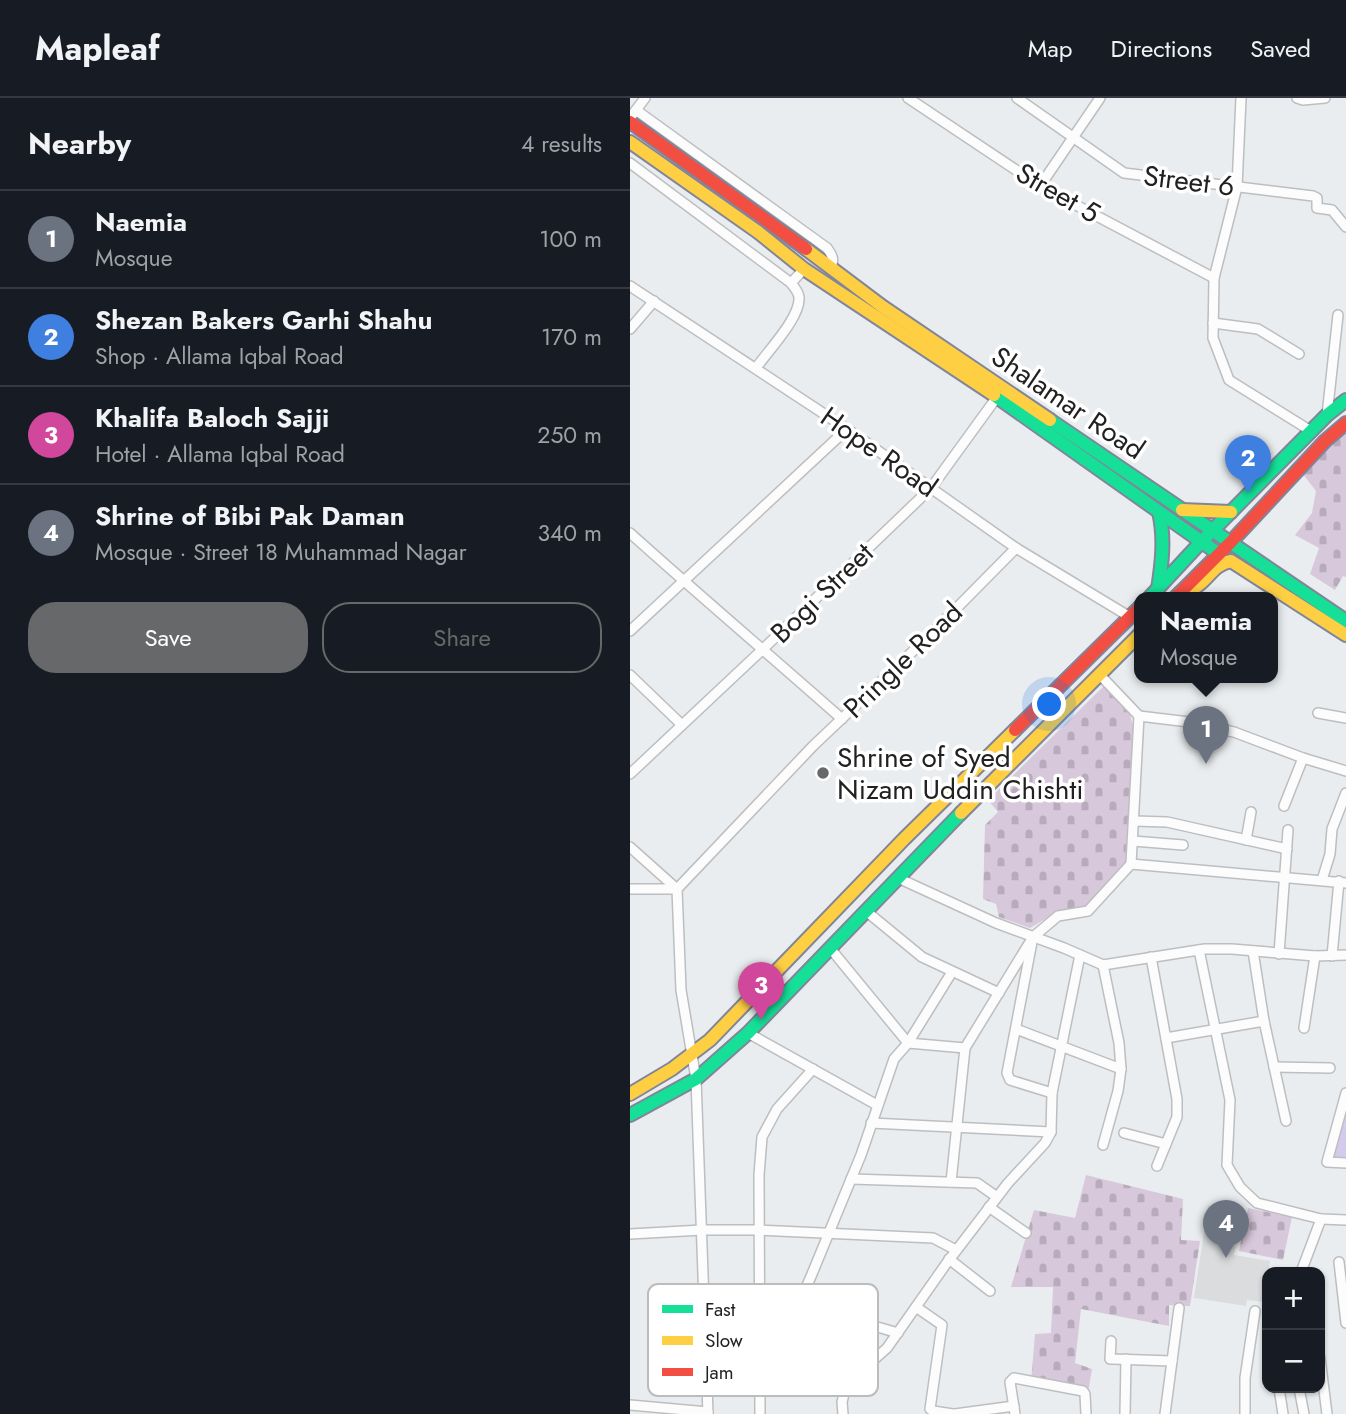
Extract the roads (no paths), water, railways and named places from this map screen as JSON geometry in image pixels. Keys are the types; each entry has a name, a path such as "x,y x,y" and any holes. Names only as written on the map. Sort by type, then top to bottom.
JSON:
{"main road":[{"name":"Shalamar Road","path":"632,118 883,307 1346,621"},
{"name":"Shalamar Road","path":"630,142 758,232 804,269 996,397 1219,554"},
{"path":"1155,592 1327,415 1346,400"},
{"path":"1180,592 1346,423"},
{"path":"1181,510 1231,512"},
{"path":"1154,592 1164,550 1159,512"},
{"path":"1186,592 1195,589 1219,565 1231,561 1346,635"},
{"path":"630,1094 657,1080 710,1040 904,839 1134,612"},
{"path":"630,1115 696,1079 748,1033 975,798 1134,639"},
{"path":"1071,674 1087,687"}],"street":[{"path":"645,98 632,118 827,248 834,262 831,269"},
{"name":"Street 5","path":"908,98 1040,186 1214,278"},
{"name":"Street 6","path":"1017,98 1124,173 1313,196 1317,198 1317,208 1332,210 1346,227"},
{"path":"1040,186 1100,98"},
{"path":"1241,98 1237,187 1214,278 1213,338 1229,380 1311,432"},
{"path":"1297,98 1325,98"},
{"path":"630,163 791,283 797,291 799,299 796,310 756,368"},
{"path":"791,283 804,269"},
{"name":"Hope Road","path":"630,286 847,429 1016,548 1129,617"},
{"path":"630,329 654,301"},
{"path":"1327,415 1338,315"},
{"path":"1213,323 1258,329 1299,354"},
{"name":"Bogi Street","path":"630,774 931,488 996,397"},
{"path":"630,631 847,429"},
{"path":"630,533 842,719"},
{"name":"Pringle Road","path":"677,889 813,746 932,633 1016,548"},
{"path":"1100,675 1139,716 1189,722 1234,732 1346,771"},
{"path":"630,676 682,725"},
{"path":"1318,713 1346,718"},
{"path":"951,1182 965,1048 1033,937 1058,916 1088,911 1131,864 1139,716"},
{"path":"1284,806 1303,758"},
{"path":"1322,880 1332,829 1346,793"},
{"path":"1246,840 1251,813"},
{"path":"1134,821 1167,822 1287,849"},
{"path":"1279,954 1288,830"},
{"path":"1133,841 1183,845"},
{"path":"630,847 677,889 681,990 696,1079 704,1284"},
{"path":"1131,864 1342,882 1332,956"},
{"path":"898,878 996,923 1102,965 1199,950 1232,949 1315,956 1346,955"},
{"path":"630,889 677,889"},
{"path":"866,911 922,957 999,993"},
{"path":"1033,937 1007,1073 1010,1080 1052,1093"},
{"path":"830,948 908,1043 965,1048"},
{"path":"1199,950 1230,1100 1227,1163 1240,1187 1255,1202 1321,1219 1346,1220"},
{"path":"1253,951 1264,1021 1286,1121"},
{"path":"878,1357 887,1349 949,1259 989,1207 1045,1143 1051,1132 1052,1093 1080,956"},
{"path":"1304,1028 1315,956"},
{"path":"1151,957 1177,1099 1177,1117 1157,1166"},
{"path":"1102,965 1119,1044 1121,1069 1118,1091 1103,1145"},
{"path":"807,1284 851,1179 894,1059 908,1043 952,972"},
{"path":"1166,1038 1264,1021"},
{"path":"1016,1029 1121,1069"},
{"path":"748,1033 877,1105"},
{"path":"1274,1067 1331,1068"},
{"path":"759,1284 759,1175 762,1137 777,1109 813,1069"},
{"path":"1346,1093 1327,1162 1346,1163"},
{"path":"871,1123 1051,1132"},
{"path":"1124,1133 1166,1144"},
{"path":"851,1179 978,1183 997,1197"},
{"path":"989,1207 1026,1233"},
{"path":"1303,1267 1321,1219"},
{"path":"630,1234 759,1230 933,1238 956,1250"},
{"path":"949,1259 990,1291"},
{"path":"1339,1262 1346,1323"},
{"path":"916,1307 943,1325 930,1409 933,1411 954,1414 1015,1410 1010,1382 1014,1378 1083,1391 1086,1414"},
{"path":"1165,1414 1179,1308"},
{"path":"1245,1414 1245,1378 1255,1311"},
{"path":"878,1327 898,1333"},
{"path":"1111,1341 1110,1359 1171,1361"},
{"path":"1125,1414 1126,1359"},
{"path":"1280,1393 1283,1414"},
{"path":"1300,1393 1304,1414"},
{"path":"1324,1393 1326,1414"},
{"path":"760,1414 761,1396"},
{"path":"842,1414 844,1396"},
{"path":"630,1405 708,1413"}],"place":[{"name":"Shezan Bakers Garhi Shahu","path":"1248,493"},
{"name":"Naemia","path":"1206,764"},
{"name":"Shrine of Syed Nizam Uddin Chishti","path":"823,773"},
{"name":"Khalifa Baloch Sajji","path":"761,1020"},
{"name":"Shrine of Bibi Pak Daman","path":"1226,1258"}]}
